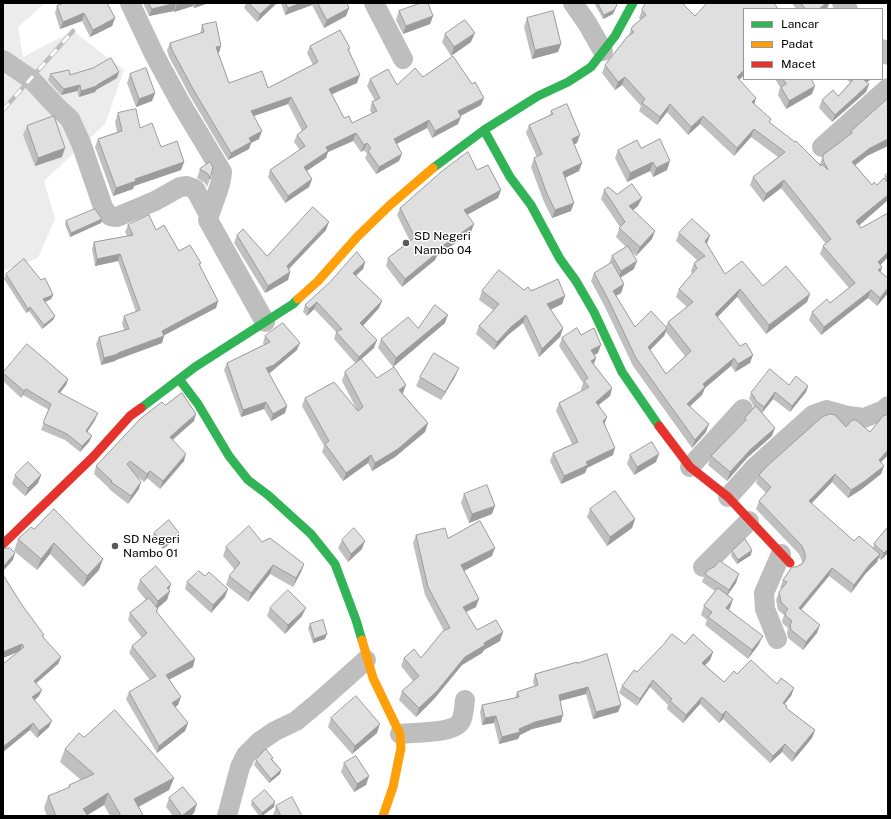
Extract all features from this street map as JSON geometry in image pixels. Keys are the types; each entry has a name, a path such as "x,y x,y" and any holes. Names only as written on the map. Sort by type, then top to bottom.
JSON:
{"street":[{"path":"130,3 154,54 180,102 222,172 222,184 211,207 208,220 265,322"},
{"path":"374,3 403,58"},
{"path":"573,3 588,23 603,51"},
{"path":"3,544 93,457 130,416 179,378 293,304 318,281 357,237 390,205 430,170 484,130 538,96 568,82 591,66 615,36 633,3"},
{"path":"3,60 31,79 70,119 81,143 103,207 106,213 111,217 117,217 155,201 180,188 188,186 195,189 209,215"},
{"path":"822,148 888,88"},
{"path":"484,130 510,177 531,205 560,259 576,281 594,312 622,372 647,410 690,467 728,497 785,559 764,593 765,610 776,639"},
{"path":"179,378 198,404 229,456 248,480 268,495 311,534 335,564 356,620 372,678 400,734 400,748 393,787 383,816"},
{"path":"728,497 755,467 813,416 827,410 848,416 864,418 884,410 888,406"},
{"path":"690,467 743,409"},
{"path":"703,567 749,521"},
{"path":"227,816 240,767 246,755 259,742 275,731 296,721 366,660"},
{"path":"400,734 434,732 450,729 460,723 465,700"}],"shaded area":[{"path":"3,3 45,3 18,27 23,57 73,31 124,70 105,124 44,181 55,219 38,258 3,271"}],"building":[{"path":"65,3 107,3 115,18 93,30 84,13 63,22 57,6"},
{"path":"149,3 176,3 152,9"},
{"path":"249,3 272,3 260,14"},
{"path":"286,3 301,3 288,8"},
{"path":"318,3 347,3 349,8 327,20"},
{"path":"421,3 428,3 433,16 406,26 399,11"},
{"path":"598,3 615,3 617,5 614,10 604,15"},
{"path":"646,3 682,3 695,16 707,3 774,3 777,8 743,8 743,71 737,77 756,98 752,102 771,119 769,122 795,142 796,141 821,166 822,164 828,170 823,160 823,155 852,133 851,131 888,98 888,139 870,148 852,162 872,185 874,182 877,185 884,178 888,183 888,195 856,221 861,228 888,213 888,252 878,262 882,267 878,270 888,278 888,288 880,298 871,290 824,327 812,312 827,299 830,303 855,283 823,246 831,239 784,180 766,194 753,177 785,152 754,129 737,148 703,116 691,127 670,104 660,117 642,103 645,99 625,77 618,82 605,65 627,37 634,32 631,29 633,26 646,15 642,10"},
{"path":"801,3 826,3 820,8 805,8"},
{"path":"553,11 561,44 535,50 527,18"},
{"path":"465,20 475,33 454,47 445,34"},
{"path":"216,22 221,46 216,47 229,83 262,71 268,88 318,62 310,46 340,30 350,48 348,49 360,75 329,89 344,118 349,116 352,123 377,111 372,102 380,98 370,79 388,69 397,85 415,68 423,77 453,56 472,84 475,82 484,98 458,111 461,117 435,131 429,120 394,139 402,154 379,167 368,151 371,148 367,143 364,145 356,133 326,147 328,151 304,167 312,179 288,196 270,170 305,146 297,135 307,127 291,97 251,111 262,131 249,138 251,142 231,153 172,50 170,43 204,32 202,25"},
{"path":"111,58 119,72 97,86 81,91 80,85 64,89 50,74 69,70 70,75 93,68"},
{"path":"146,68 155,93 139,99 130,74"},
{"path":"784,80 812,80 815,86 789,101 781,87 786,84"},
{"path":"853,80 864,80 869,84 835,115 822,100 833,90 838,96"},
{"path":"567,104 580,135 572,139 582,163 563,172 574,203 555,210 547,194 534,158 542,154 529,125 553,114 551,111"},
{"path":"136,109 140,128 152,123 161,147 177,141 184,162 135,179 136,181 116,188 98,139 122,131 118,113"},
{"path":"54,116 65,148 38,158 27,126"},
{"path":"660,139 670,161 656,168 653,162 630,173 618,150 637,140 641,148"},
{"path":"468,152 477,170 488,165 501,190 464,210 474,224 437,250 438,252 405,279 388,258 415,237 400,208 441,172"},
{"path":"210,162 213,167 210,179 208,174 200,169"},
{"path":"632,184 642,198 629,206 655,231 640,247 619,228 625,222 604,190 608,187 617,194"},
{"path":"313,207 329,222 287,266 290,272 268,286 237,235 243,229 267,256"},
{"path":"95,209 102,219 71,233 66,221"},
{"path":"149,215 156,230 164,225 179,251 190,245 201,263 199,264 218,301 162,331 164,336 104,358 99,337 129,329 124,316 140,310 120,254 97,259 94,242 133,235 128,225"},
{"path":"692,219 710,235 705,241 725,274 742,261 763,286 786,266 810,294 769,325 740,289 715,314 740,346 746,343 753,355 738,364 734,358 703,384 705,387 687,404 709,424 695,440 636,358 594,273 612,262 624,284 613,291 635,327 651,311 667,328 648,347 666,374 691,351 668,322 693,302 679,289 697,268 694,263 705,256 679,233"},
{"path":"628,246 637,261 621,271 612,256"},
{"path":"357,252 365,262 353,273 382,301 360,323 377,340 359,357 336,332 342,329 317,302 309,309 305,305 330,282"},
{"path":"24,259 41,280 45,278 53,295 43,299 55,316 44,325 30,307 28,309 6,274"},
{"path":"499,270 524,290 528,287 531,291 558,279 565,296 547,304 563,328 542,349 526,315 511,327 497,342 479,326 499,304 482,291"},
{"path":"435,305 448,315 396,358 381,339 408,317 418,328"},
{"path":"283,323 300,343 274,365 266,368 287,406 273,414 266,402 243,410 227,363 270,342 265,336"},
{"path":"577,328 581,335 594,328 601,345 591,350 596,358 591,361 612,388 596,402 607,417 603,421 615,448 586,462 588,465 564,476 553,453 578,442 559,403 589,387 584,381 588,378 562,338"},
{"path":"27,344 68,379 58,392 98,413 86,431 92,436 82,446 67,434 43,423 51,404 26,389 24,391 3,373"},
{"path":"434,353 459,368 445,392 420,377"},
{"path":"361,359 377,378 394,367 406,385 399,390 428,423 398,449 375,463 371,455 346,473 325,444 329,441 305,398 334,382 358,411 363,407 345,372"},
{"path":"770,369 789,385 796,376 808,386 792,406 775,392 764,407 756,401 751,393"},
{"path":"182,393 196,414 170,437 186,454 163,481 150,471 147,474 130,461 127,464 141,482 131,496 111,482 112,481 96,466 141,418 162,402 165,405"},
{"path":"756,406 775,428 750,450 730,472 711,456 746,420 745,418"},
{"path":"830,414 835,415 846,427 852,420 856,420 870,432 883,416 888,414 888,450 879,460 884,466 851,490 835,474 809,501 854,541 859,536 880,554 869,565 854,585 832,568 799,608 820,625 806,642 791,630 790,625 792,621 786,616 785,613 788,609 781,602 779,592 787,582 783,580 792,567 802,564 805,559 805,553 802,546 759,501 771,487 759,475 822,417"},
{"path":"652,442 659,454 637,467 630,455"},
{"path":"28,462 41,475 28,488 15,475"},
{"path":"487,485 495,506 472,514 464,494"},
{"path":"615,491 635,519 610,537 590,509"},
{"path":"54,509 103,559 87,576 54,543 41,559 18,539 31,527 34,529"},
{"path":"169,520 179,533 164,545 154,533"},
{"path":"480,521 495,548 461,565 479,599 463,607 477,630 496,620 503,632 484,643 485,645 465,657 437,691 419,708 402,691 419,676 404,658 414,649 421,658 443,631 450,628 428,587 416,535 445,528 448,538"},
{"path":"249,526 262,542 270,538 304,564 296,578 273,565 251,593 229,576 240,563 226,547"},
{"path":"888,527 888,549 884,553 874,544"},
{"path":"354,528 365,541 351,554 342,540"},
{"path":"745,539 752,550 738,560 732,551"},
{"path":"10,548 15,553 3,567 3,549"},
{"path":"720,561 739,574 729,590 705,574"},
{"path":"156,566 171,584 167,588 170,591 158,601 140,580"},
{"path":"199,571 205,576 209,572 228,589 213,605 187,582"},
{"path":"3,575 22,605 44,635 42,636 61,657 34,681 42,690 32,697 52,721 39,731 33,723 3,747 3,664 24,647 22,644 3,652"},
{"path":"718,588 733,599 726,608 763,636 752,650 708,617 712,612 704,606"},
{"path":"288,590 306,608 288,625 270,608"},
{"path":"149,598 158,609 156,611 195,659 166,675 181,697 172,703 188,723 159,746 129,692 156,676 132,646 147,633 130,613"},
{"path":"323,620 327,634 314,639 310,624"},
{"path":"672,634 685,644 693,634 713,652 702,663 724,682 734,671 737,674 751,660 777,684 781,678 794,688 783,703 787,706 786,708 815,730 795,754 785,744 773,756 726,711 722,715 702,697 686,715 670,701 672,699 653,680 640,699 622,686 634,670 637,672"},
{"path":"607,654 621,705 596,712 588,687 559,695 563,715 535,722 519,729 520,732 502,737 496,716 485,718 482,705 519,697 517,692 538,685 535,674"},
{"path":"356,696 380,724 355,746 331,718"},
{"path":"115,710 174,778 134,799 143,815 142,816 121,816 108,793 83,809 88,816 56,816 48,796 70,787 69,785 94,774 65,749 79,733 84,737"},
{"path":"266,749 273,758 271,759 281,770 271,779 256,760"},
{"path":"356,756 369,776 357,784 344,763"},
{"path":"183,787 197,804 182,816 169,798"},
{"path":"265,790 275,802 262,813 252,801"},
{"path":"292,797 302,816 281,816 276,806"}],"railway":[{"path":"3,110 73,31"}],"traffic: fast":[{"path":"433,168 484,130 538,96 568,82 591,67 615,36 633,3"},
{"path":"484,130 510,177 531,205 560,259 576,281 594,312 622,372 659,426"},
{"path":"141,408 195,367 293,304 298,299"},
{"path":"179,379 198,404 229,456 248,480 268,495 311,534 335,564 362,640"}],"traffic: slow":[{"path":"298,299 318,281 357,237 390,205 433,168"},
{"path":"362,640 373,678 400,734 401,748 393,787 383,816"}],"traffic: jam":[{"path":"3,544 93,457 130,416 141,408"},
{"path":"659,426 690,467 728,497 790,563"}],"place":[{"name":"SD Negeri Nambo 04","path":"406,243"},
{"name":"SD Negeri Nambo 01","path":"115,546"}]}
